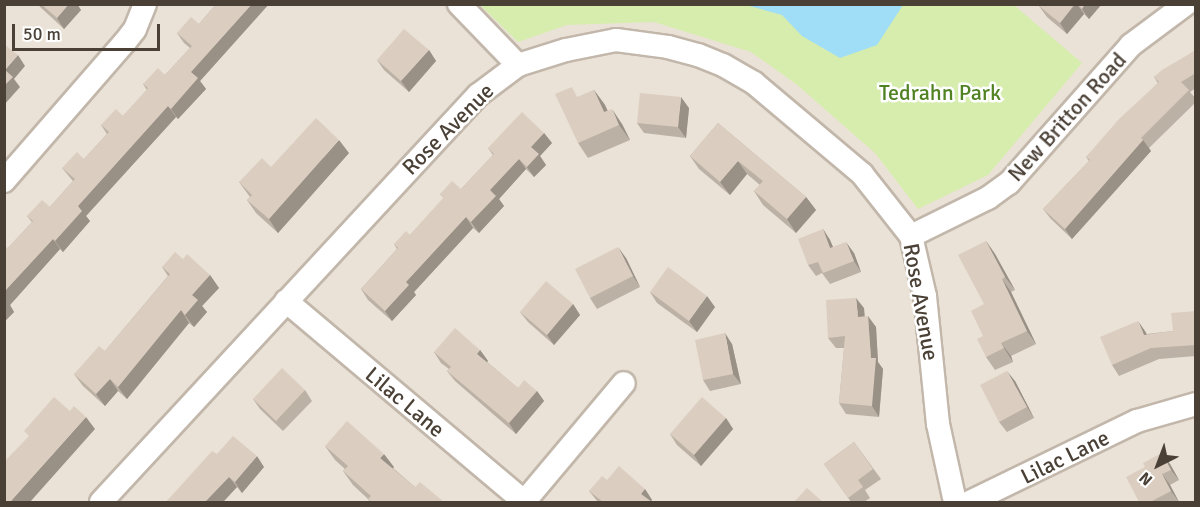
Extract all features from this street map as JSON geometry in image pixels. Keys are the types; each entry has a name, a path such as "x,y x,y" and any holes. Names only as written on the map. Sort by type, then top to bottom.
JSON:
{"street":[{"path":"4,181 125,42 135,29 145,4"},
{"path":"459,4 518,65"},
{"name":"New Britton Road","path":"910,236 988,198 1009,183 1131,45 1186,4"},
{"name":"Rose Avenue","path":"101,502 461,111 518,65 566,50 616,40 668,47 723,65 754,83 862,174 910,236 925,296 938,424 955,502"},
{"name":"Lilac Lane","path":"286,301 524,502"},
{"path":"524,502 624,383"},
{"name":"Lilac Lane","path":"970,502 1137,421 1196,404"}],"shaded area":[{"path":"5,5 1195,5 1195,502 5,502"}],"green space":[{"name":"Tedrahn Park","path":"480,5 1014,5 1082,63 988,175 918,209 875,153 796,84 751,52 654,22 567,25 518,42"}],"water":[{"path":"746,5 903,5 877,45 840,58 802,36 782,15"}],"building":[{"path":"41,4 69,4 57,18"},
{"path":"216,4 252,4 191,72 198,78 171,109 168,106 78,206 82,211 55,241 53,239 4,292 4,246 8,248 33,221 27,216 42,200 50,207 75,179 62,168 77,152 84,159 109,132 101,125 116,109 123,116 148,88 143,84 158,68 165,75 192,46 177,33 191,17 199,24"},
{"path":"1041,4 1075,4 1060,23 1039,6"},
{"path":"404,29 429,50 401,81 377,60"},
{"path":"4,44 18,55 5,70 13,77 4,86"},
{"path":"1196,50 1196,73 1181,82 1189,90 1141,138 1143,140 1065,229 1043,209 1090,160 1086,157 1119,119 1159,82 1154,77"},
{"path":"572,87 577,97 594,90 604,112 612,109 619,125 578,143 555,94"},
{"path":"640,93 681,97 678,127 637,123"},
{"path":"522,112 544,133 531,147 539,154 527,167 519,159 490,190 496,196 471,222 466,217 406,282 409,285 385,311 361,289 398,248 394,244 406,231 410,235 444,197 440,194 452,181 461,189 494,154 488,148"},
{"path":"316,118 339,140 269,219 247,200 252,195 239,182 262,158 271,167"},
{"path":"718,123 806,197 787,219 754,191 763,181 738,161 720,182 690,156"},
{"path":"823,229 830,248 846,242 854,261 823,273 818,262 808,265 798,239"},
{"path":"986,241 1005,277 1002,279 1027,331 1001,343 1004,348 986,357 977,339 983,336 971,311 984,304 958,255"},
{"path":"618,247 633,276 590,298 575,269"},
{"path":"175,252 183,259 187,254 210,275 192,295 198,300 185,315 181,310 118,387 110,379 96,394 74,374 99,346 105,351 170,274 162,267"},
{"path":"668,267 707,296 689,321 650,292"},
{"path":"546,281 573,304 547,335 520,312"},
{"path":"856,298 858,317 868,316 871,358 876,358 872,406 839,403 845,336 828,338 826,300"},
{"path":"1196,311 1196,345 1151,348 1112,365 1100,337 1138,321 1144,335 1173,331 1171,313"},
{"path":"455,328 480,350 477,354 518,388 524,380 537,391 509,423 447,371 451,367 434,352"},
{"path":"725,333 733,374 703,380 695,340"},
{"path":"282,368 305,390 276,421 253,399"},
{"path":"1007,371 1027,407 999,422 980,385"},
{"path":"54,397 70,411 74,406 86,417 10,502 4,502 4,462 29,436 24,431"},
{"path":"702,397 726,418 694,455 670,434"},
{"path":"347,421 384,454 380,458 415,487 420,482 444,502 372,502 368,499 371,496 343,471 348,466 325,446"},
{"path":"233,436 257,456 235,482 229,477 205,502 166,502 212,451 217,454"},
{"path":"854,442 873,469 858,480 863,487 848,498 824,464"},
{"path":"1162,453 1171,470 1162,474 1171,491 1150,502 1139,502 1126,477 1145,467 1143,463"},
{"path":"619,466 645,489 641,494 652,502 603,502 589,491 602,476 607,480"},
{"path":"807,488 823,502 794,502"}]}
